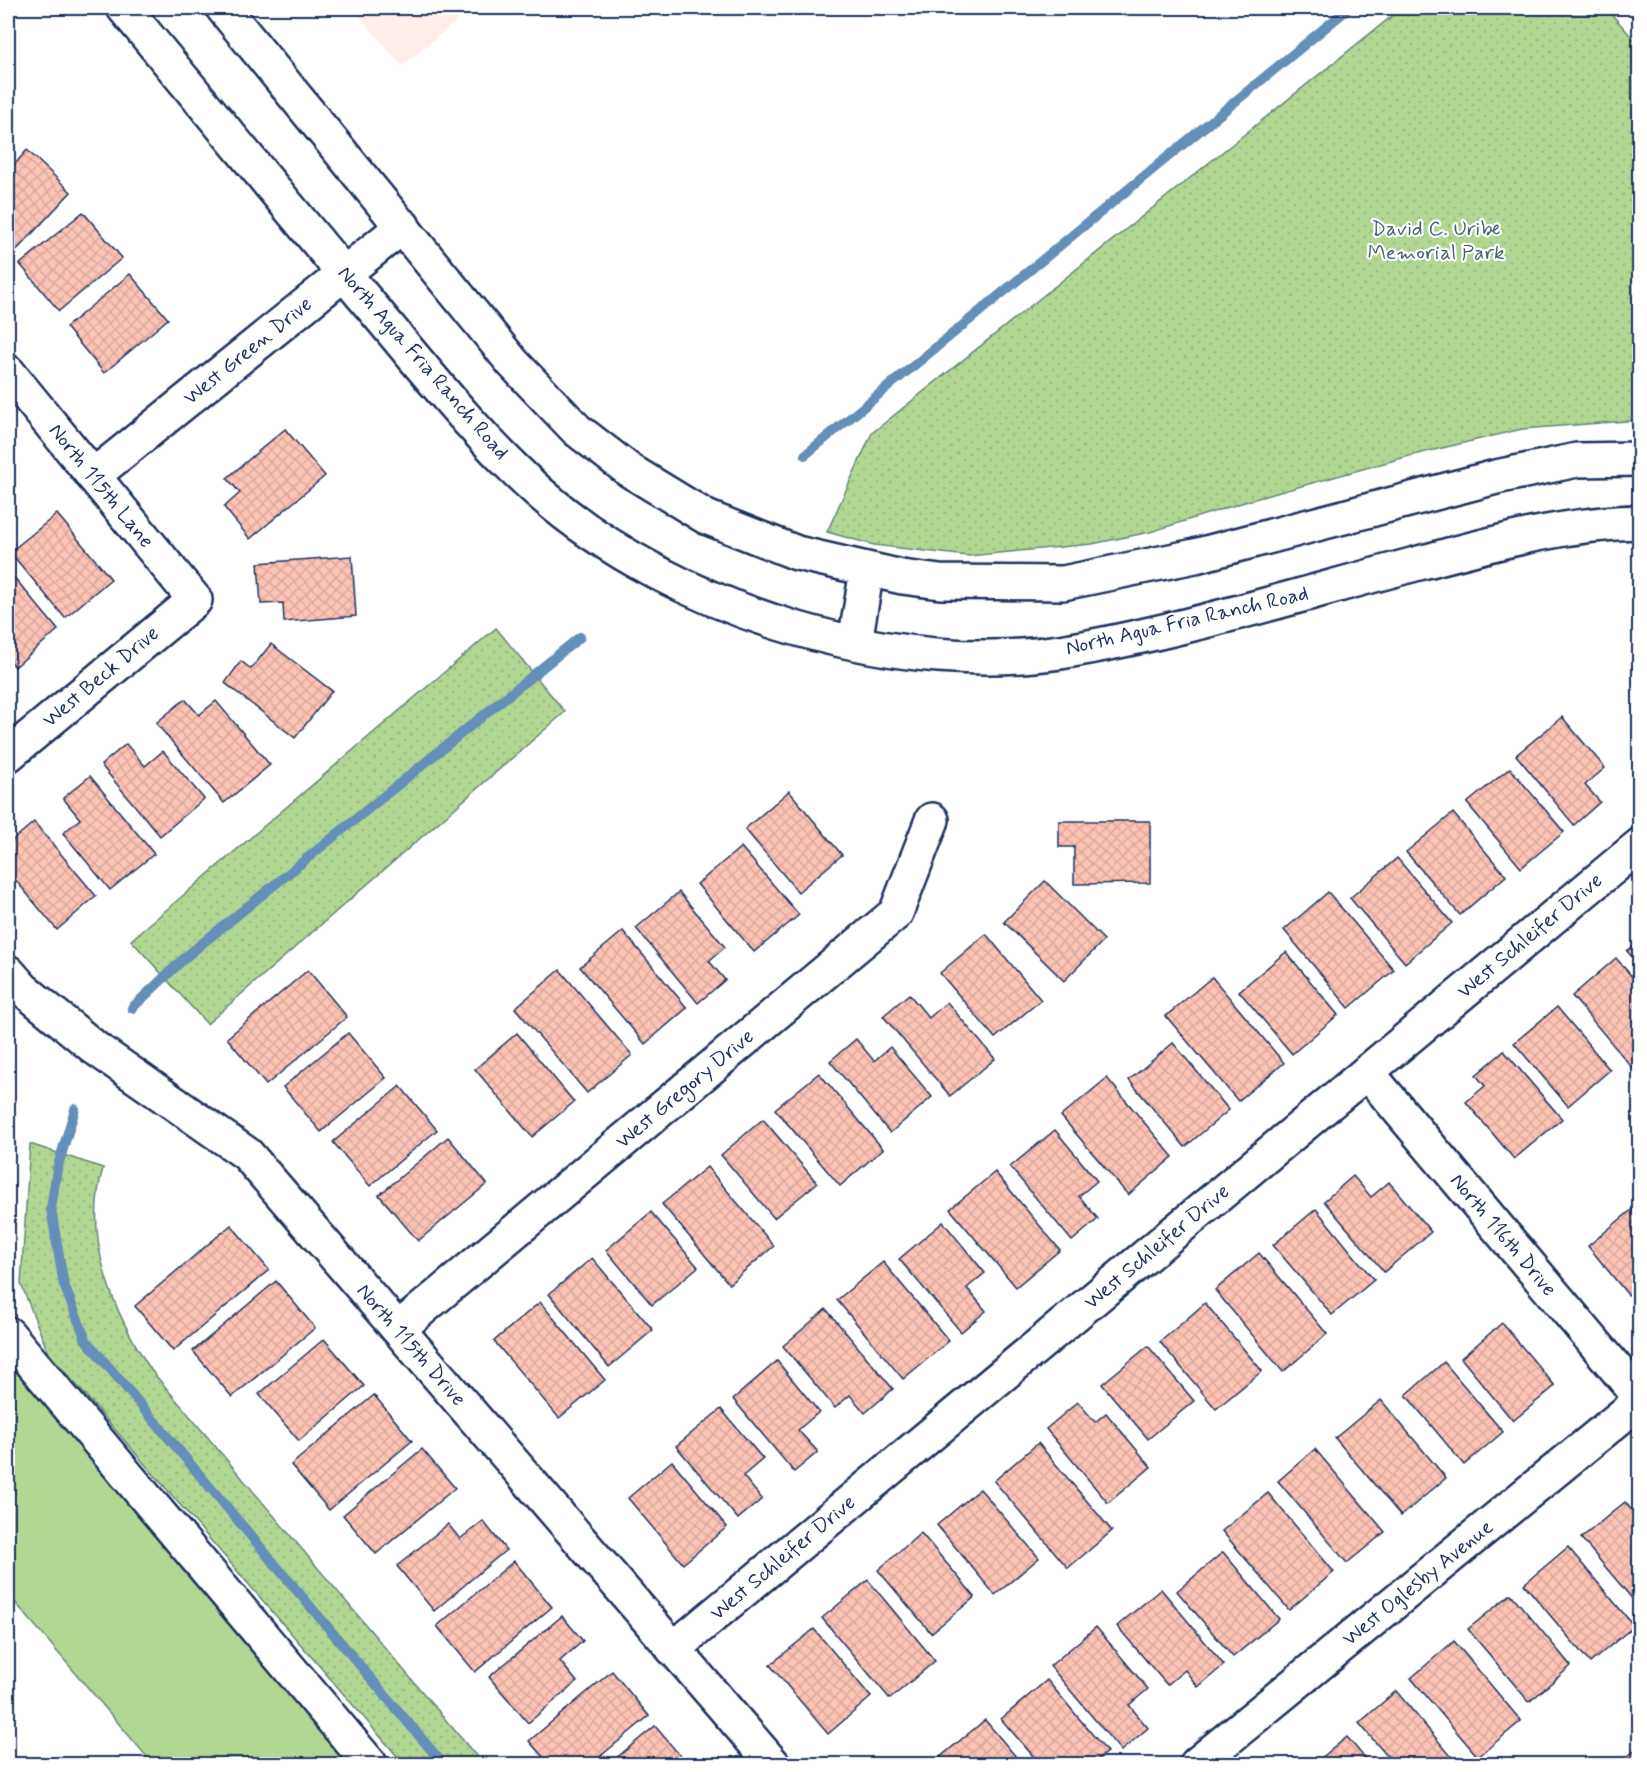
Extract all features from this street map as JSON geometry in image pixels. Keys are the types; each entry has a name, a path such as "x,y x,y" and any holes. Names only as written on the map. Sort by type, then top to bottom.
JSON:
{"street":[{"name":"North Agua Fria Ranch Road","path":"124,8 463,416 540,493 577,522 656,571 717,601 771,622 893,650 980,657 1073,651 1198,623 1513,538 1572,528 1640,522"},
{"path":"223,8 540,394 578,430 629,470 706,517 797,553 867,570 940,582 1063,584 1195,556 1496,477 1577,460 1640,459"},
{"name":"West Green Drive","path":"93,476 403,226"},
{"name":"North 115th Lane","path":"8,372 195,600"},
{"path":"855,642 867,570"},
{"name":"West Beck Drive","path":"8,755 195,600"},
{"name":"West Gregory Drive","path":"398,1329 896,913 932,820"},
{"name":"West Schleifer Drive","path":"674,1648 1640,845"},
{"name":"North 115th Drive","path":"8,972 23,989 95,1048 247,1154 773,1764"},
{"name":"North 116th Drive","path":"1367,1072 1640,1399"},
{"path":"8,1334 370,1764"},
{"name":"West Oglesby Avenue","path":"1197,1764 1640,1399"}],"shaded area":[{"path":"353,8 472,8 402,66"}],"green space":[{"name":"David C. Uribe Memorial Park","path":"1402,8 1606,8 1639,45 1639,420 1522,429 1413,455 1251,500 1150,532 1092,544 968,556 874,545 827,532 872,433"},
{"path":"496,628 565,712 207,1024 131,940"},
{"path":"30,1144 103,1168 98,1195 99,1248 113,1299 151,1370 483,1764 404,1764 48,1352 21,1284"},
{"path":"8,1356 349,1764 148,1764 148,1758 8,1594"}],"building":[{"path":"27,150 71,192 13,254 8,248 8,172"},
{"path":"83,212 122,258 59,311 20,264"},
{"path":"130,274 168,319 104,373 66,327"},
{"path":"285,429 325,476 250,539 224,507 240,493 227,478"},
{"path":"57,514 111,579 65,618 10,552"},
{"path":"352,556 356,616 284,622 283,603 261,604 258,563"},
{"path":"8,570 58,630 15,667 8,658"},
{"path":"271,644 332,691 295,738 225,683 241,661 251,669"},
{"path":"185,699 199,715 216,701 270,765 224,803 156,723"},
{"path":"1562,717 1605,768 1585,785 1600,802 1574,825 1516,755"},
{"path":"126,744 145,766 163,751 204,799 160,836 101,765"},
{"path":"1510,768 1564,832 1521,868 1467,803"},
{"path":"90,776 154,854 110,890 63,833 80,819 63,798"},
{"path":"789,791 842,855 798,892 745,829"},
{"path":"1453,813 1506,876 1460,915 1406,852"},
{"path":"1059,821 1150,821 1150,883 1074,884 1074,847 1059,847"},
{"path":"34,822 96,896 57,930 8,871 8,844"},
{"path":"741,847 799,915 754,952 697,884"},
{"path":"1397,858 1452,923 1405,963 1350,898"},
{"path":"1045,881 1104,940 1064,981 1004,922"},
{"path":"679,892 725,947 709,961 725,980 698,1003 636,928"},
{"path":"1328,892 1394,970 1349,1008 1284,930"},
{"path":"623,931 687,1008 645,1044 580,967"},
{"path":"986,934 1041,1000 995,1038 940,973"},
{"path":"1640,941 1640,966 1627,951"},
{"path":"1286,952 1338,1015 1292,1054 1239,991"},
{"path":"1616,958 1640,986 1640,1077 1572,996"},
{"path":"308,970 347,1017 266,1085 227,1038"},
{"path":"560,970 632,1055 587,1093 515,1008"},
{"path":"1212,977 1284,1063 1238,1101 1166,1016"},
{"path":"909,994 929,1018 947,1002 995,1059 950,1096 883,1016"},
{"path":"1557,1007 1610,1070 1568,1106 1514,1043"},
{"path":"348,1033 386,1078 321,1132 283,1087"},
{"path":"517,1033 574,1102 532,1137 475,1069"},
{"path":"856,1039 874,1061 890,1047 932,1097 890,1133 830,1061"},
{"path":"1173,1043 1229,1110 1185,1147 1129,1080"},
{"path":"1504,1051 1562,1119 1514,1159 1466,1102 1485,1086 1476,1075"},
{"path":"819,1073 883,1149 840,1186 775,1109"},
{"path":"1107,1078 1173,1157 1128,1195 1061,1116"},
{"path":"400,1086 437,1130 370,1186 333,1142"},
{"path":"763,1119 817,1183 774,1218 721,1155"},
{"path":"1055,1130 1097,1181 1079,1196 1098,1219 1072,1241 1010,1167"},
{"path":"448,1137 487,1184 418,1241 379,1195"},
{"path":"707,1167 774,1246 729,1284 662,1204"},
{"path":"995,1172 1060,1250 1016,1287 950,1209"},
{"path":"1353,1176 1371,1197 1389,1182 1431,1232 1384,1272 1324,1201"},
{"path":"1635,1207 1640,1213 1640,1286 1628,1295 1588,1246"},
{"path":"1316,1209 1374,1280 1332,1315 1273,1245"},
{"path":"651,1212 698,1267 652,1305 606,1250"},
{"path":"943,1222 985,1273 967,1288 986,1311 961,1332 899,1259"},
{"path":"231,1225 269,1270 173,1351 135,1306"},
{"path":"1259,1253 1327,1334 1283,1372 1215,1290"},
{"path":"592,1258 653,1330 609,1367 549,1294"},
{"path":"883,1262 949,1341 903,1379 837,1300"},
{"path":"276,1281 315,1328 232,1397 193,1351"},
{"path":"540,1302 605,1380 559,1418 494,1341"},
{"path":"1205,1303 1262,1371 1216,1409 1160,1342"},
{"path":"826,1309 893,1389 865,1413 850,1395 835,1408 783,1346"},
{"path":"1502,1323 1555,1386 1513,1421 1461,1358"},
{"path":"324,1339 364,1386 299,1441 259,1394"},
{"path":"1148,1346 1194,1401 1148,1439 1102,1384"},
{"path":"777,1361 819,1412 798,1430 818,1452 794,1472 733,1399"},
{"path":"1444,1362 1503,1432 1464,1465 1406,1395"},
{"path":"374,1395 412,1441 329,1510 291,1465"},
{"path":"1381,1400 1446,1478 1401,1516 1335,1438"},
{"path":"1078,1402 1095,1422 1106,1413 1151,1467 1108,1503 1046,1429"},
{"path":"721,1409 763,1459 743,1476 762,1499 738,1519 676,1446"},
{"path":"1038,1443 1112,1531 1068,1568 994,1481"},
{"path":"422,1449 455,1488 376,1554 343,1515"},
{"path":"1315,1449 1385,1532 1347,1563 1278,1481"},
{"path":"672,1461 727,1527 683,1564 628,1498"},
{"path":"980,1489 1039,1558 995,1595 937,1525"},
{"path":"1268,1493 1334,1572 1289,1610 1222,1531"},
{"path":"1625,1502 1640,1520 1640,1608 1581,1538"},
{"path":"483,1521 506,1550 434,1611 397,1566 448,1524 460,1539"},
{"path":"921,1533 975,1597 931,1633 878,1570"},
{"path":"1568,1547 1634,1626 1590,1663 1524,1584"},
{"path":"1223,1552 1279,1619 1233,1657 1177,1591"},
{"path":"514,1561 552,1607 475,1672 437,1626"},
{"path":"868,1580 935,1661 890,1699 822,1618"},
{"path":"1161,1589 1224,1665 1198,1687 1185,1670 1167,1685 1117,1626"},
{"path":"1511,1594 1571,1666 1529,1702 1468,1629"},
{"path":"562,1616 583,1641 560,1661 577,1682 528,1723 489,1677"},
{"path":"1096,1627 1148,1689 1129,1705 1148,1728 1121,1751 1050,1666"},
{"path":"814,1629 871,1697 828,1734 770,1665"},
{"path":"1454,1641 1521,1721 1478,1757 1411,1678"},
{"path":"612,1671 649,1716 591,1764 549,1764 529,1741"},
{"path":"1047,1680 1107,1752 1092,1764 1040,1764 1001,1719"},
{"path":"1396,1691 1456,1762 1452,1764 1394,1764 1359,1723"},
{"path":"985,1720 1022,1764 947,1764 940,1757"},
{"path":"655,1726 687,1764 609,1764"},
{"path":"1347,1737 1370,1764 1314,1764"},
{"path":"1639,1747 1640,1764 1618,1764"}],"waterway":[{"path":"805,455 1349,8"},
{"path":"132,1008 188,955 580,637"},
{"path":"75,1109 57,1169 51,1209 64,1285 86,1340 443,1764"}]}
